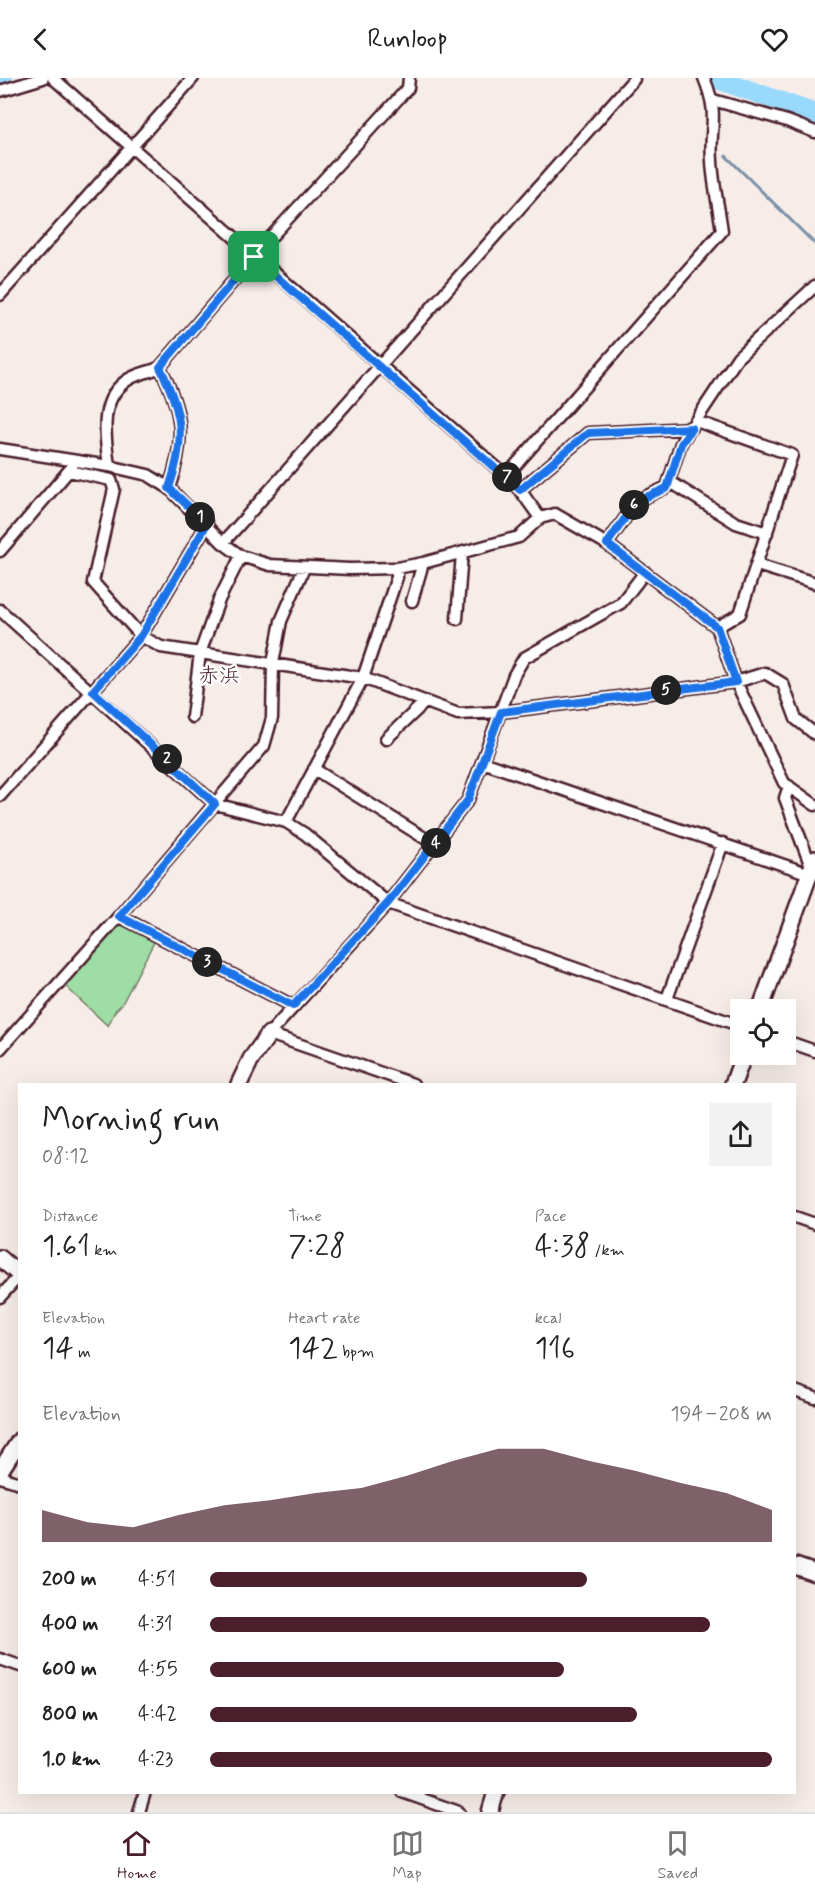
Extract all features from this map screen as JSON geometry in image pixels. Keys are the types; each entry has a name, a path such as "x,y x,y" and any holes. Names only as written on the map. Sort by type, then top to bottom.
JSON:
{"street":[{"path":"0,91 43,78"},
{"path":"53,78 130,149 378,367 506,476 520,490 540,518"},
{"path":"0,295 193,78"},
{"path":"506,476 722,231 712,161 715,116 712,98 704,78"},
{"path":"223,543 634,79"},
{"path":"109,466 104,431 108,403 128,379 160,367 254,257 409,83"},
{"path":"712,98 815,132"},
{"path":"607,544 637,501 667,488 681,444 738,357 815,286"},
{"path":"160,367 175,397 181,420 178,460 169,488"},
{"path":"520,490 588,433 694,424 792,455 740,614 717,627"},
{"path":"0,449 109,466 148,475 169,488 207,524 223,543 240,556 270,565 304,568 397,568 519,537 540,518 555,514 607,544 717,627 736,682 784,783 815,805"},
{"path":"0,551 76,462"},
{"path":"69,471 111,480 114,489 93,582 141,636 161,647 363,678 458,714 501,712 736,682 765,673 783,684 796,719 815,734"},
{"path":"669,482 736,523 767,533"},
{"path":"0,796 141,636 207,524"},
{"path":"458,619 462,553"},
{"path":"192,717 200,653 219,600 240,556"},
{"path":"412,601 423,563"},
{"path":"757,565 815,583"},
{"path":"0,1048 119,916 264,746 272,718 273,663 281,621 304,568"},
{"path":"286,822 363,678 397,577 397,568"},
{"path":"239,1083 251,1059 269,1034 388,903 468,800 514,675 524,658 621,603 645,572"},
{"path":"0,610 93,691 215,804 286,822 305,834 388,903 431,920 730,1022"},
{"path":"386,739 425,702"},
{"path":"482,762 723,843 813,869"},
{"path":"314,770 434,844"},
{"path":"764,999 813,869 786,798 789,786"},
{"path":"667,999 723,843"},
{"path":"119,916 293,1006"},
{"path":"269,1034 410,1083"},
{"path":"796,1044 815,1051"},
{"path":"733,1083 740,1065"},
{"path":"796,1217 815,1224"},
{"path":"0,1258 18,1274"},
{"path":"0,1297 18,1276"},
{"path":"796,1391 815,1398"},
{"path":"0,1471 18,1443"},
{"path":"0,1477 18,1482"},
{"path":"796,1566 815,1573"},
{"path":"0,1659 18,1665"},
{"path":"139,1812 144,1794"},
{"path":"408,1794 459,1812"},
{"path":"490,1812 495,1794"}],"green space":[{"path":"118,920 154,942 108,1026 65,986"}],"waterway":[{"path":"715,78 815,114"},
{"path":"726,156 815,244"}],"district":[{"name":"赤浜","path":"219,676"}],"route":[{"path":"254,257 520,490 588,433 692,428 681,444 667,488 637,501 607,544 717,627 736,682 501,712 468,800 388,903 293,1006 119,916 215,804 93,691 141,636 207,524 169,488 178,460 181,420 175,397 160,367 254,257"}]}
